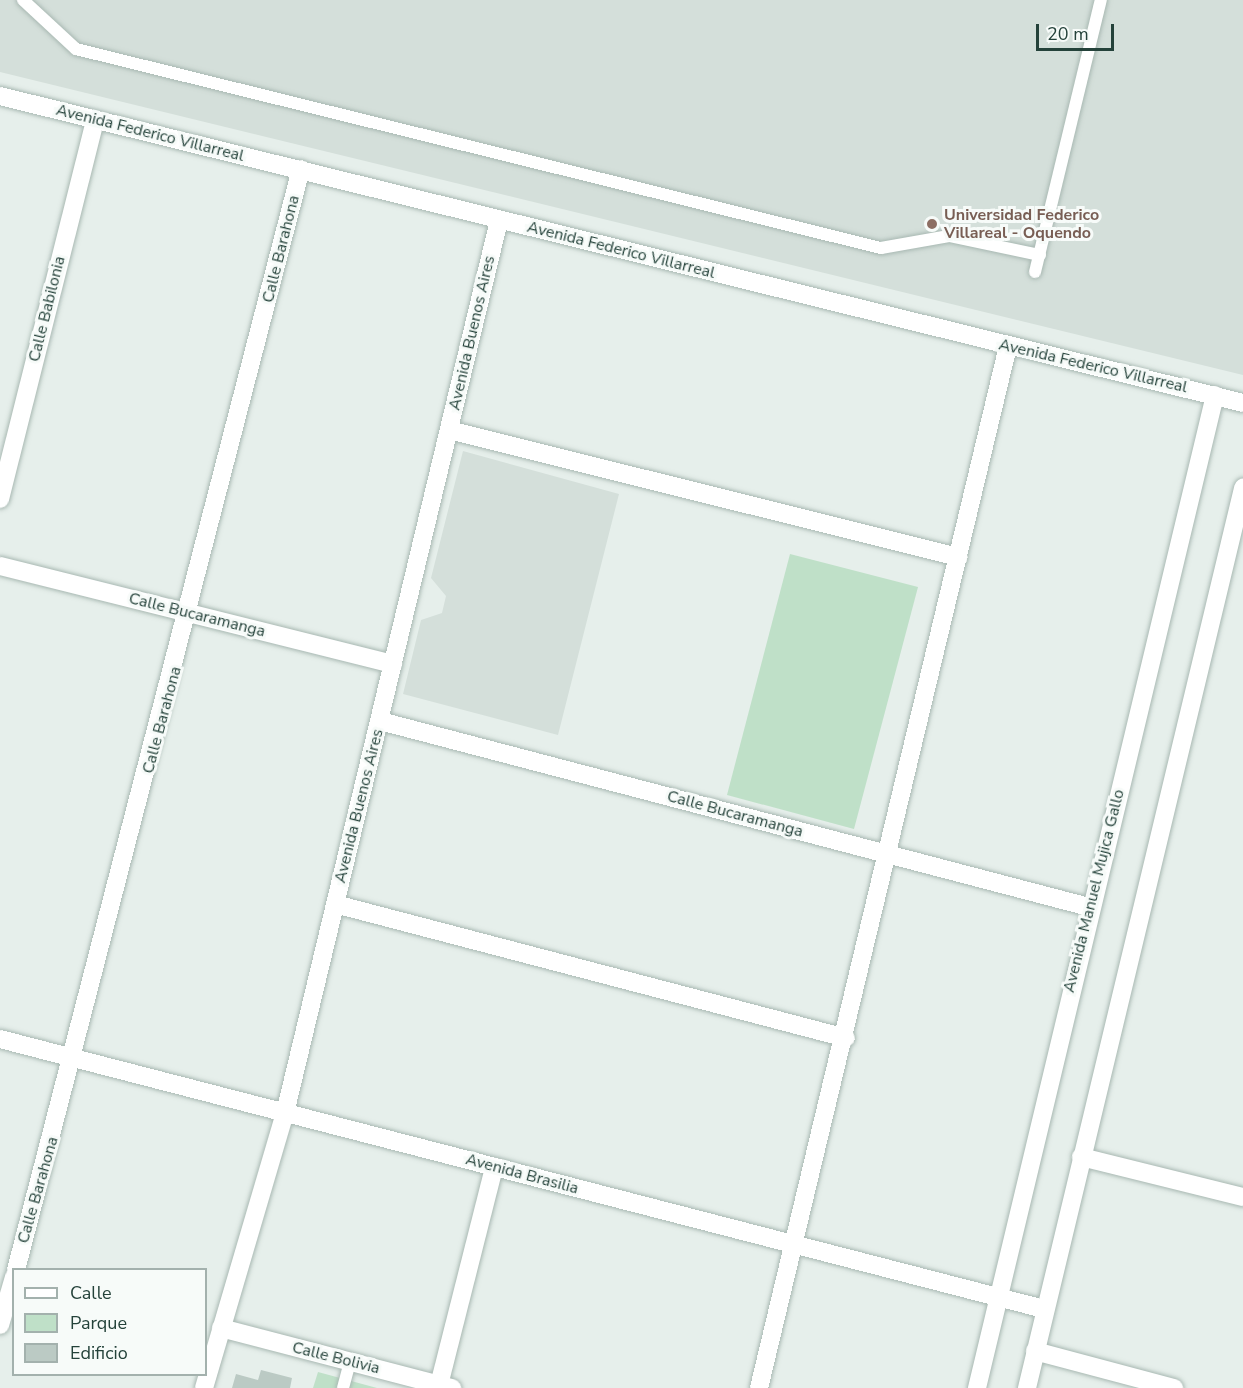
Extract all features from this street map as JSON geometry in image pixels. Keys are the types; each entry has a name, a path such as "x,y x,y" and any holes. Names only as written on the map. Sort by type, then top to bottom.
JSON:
{"street":[{"name":"Avenida Federico Villarreal","path":"0,96 1243,403"},
{"name":"Calle Babilonia","path":"0,499 95,120"},
{"name":"Calle Barahona","path":"16,1268 74,1058 190,613 301,169"},
{"name":"Avenida Buenos Aires","path":"204,1388 285,1113 499,220"},
{"path":"759,1388 797,1245 1008,346"},
{"name":"Avenida Manuel Mujica Gallo","path":"977,1388 1089,907 1215,395"},
{"path":"449,430 958,557"},
{"path":"1027,1388 1044,1309 1243,488"},
{"name":"Calle Bucaramanga","path":"0,566 393,664"},
{"name":"Calle Bucaramanga","path":"380,721 1089,907"},
{"path":"335,904 846,1038"},
{"name":"Avenida Brasilia","path":"0,1039 1044,1309"},
{"path":"1081,1157 1243,1197"},
{"path":"446,1386 494,1167"},
{"path":"0,1325 12,1284"},
{"name":"Calle Bolivia","path":"221,1328 446,1386"},
{"path":"1035,1351 1174,1388"}],"lane":[{"path":"23,0 76,49 881,248 950,236 1040,255"},
{"path":"1035,272 1101,0"},
{"path":"343,1388 350,1361"}],"shaded area":[{"name":"Universidad Federico Villareal - Oquendo","path":"0,0 1243,0 1243,375 0,72"},
{"path":"463,451 619,494 558,735 403,694 421,620 442,613 446,596 431,578"}],"green space":[{"path":"790,554 918,587 854,829 727,795"},
{"path":"318,1372 377,1388 313,1388"}],"building":[{"path":"261,1370 292,1378 290,1388 232,1388 236,1374 258,1380"}],"place":[{"name":"Universidad Federico Villareal - Oquendo","path":"932,224"}]}
